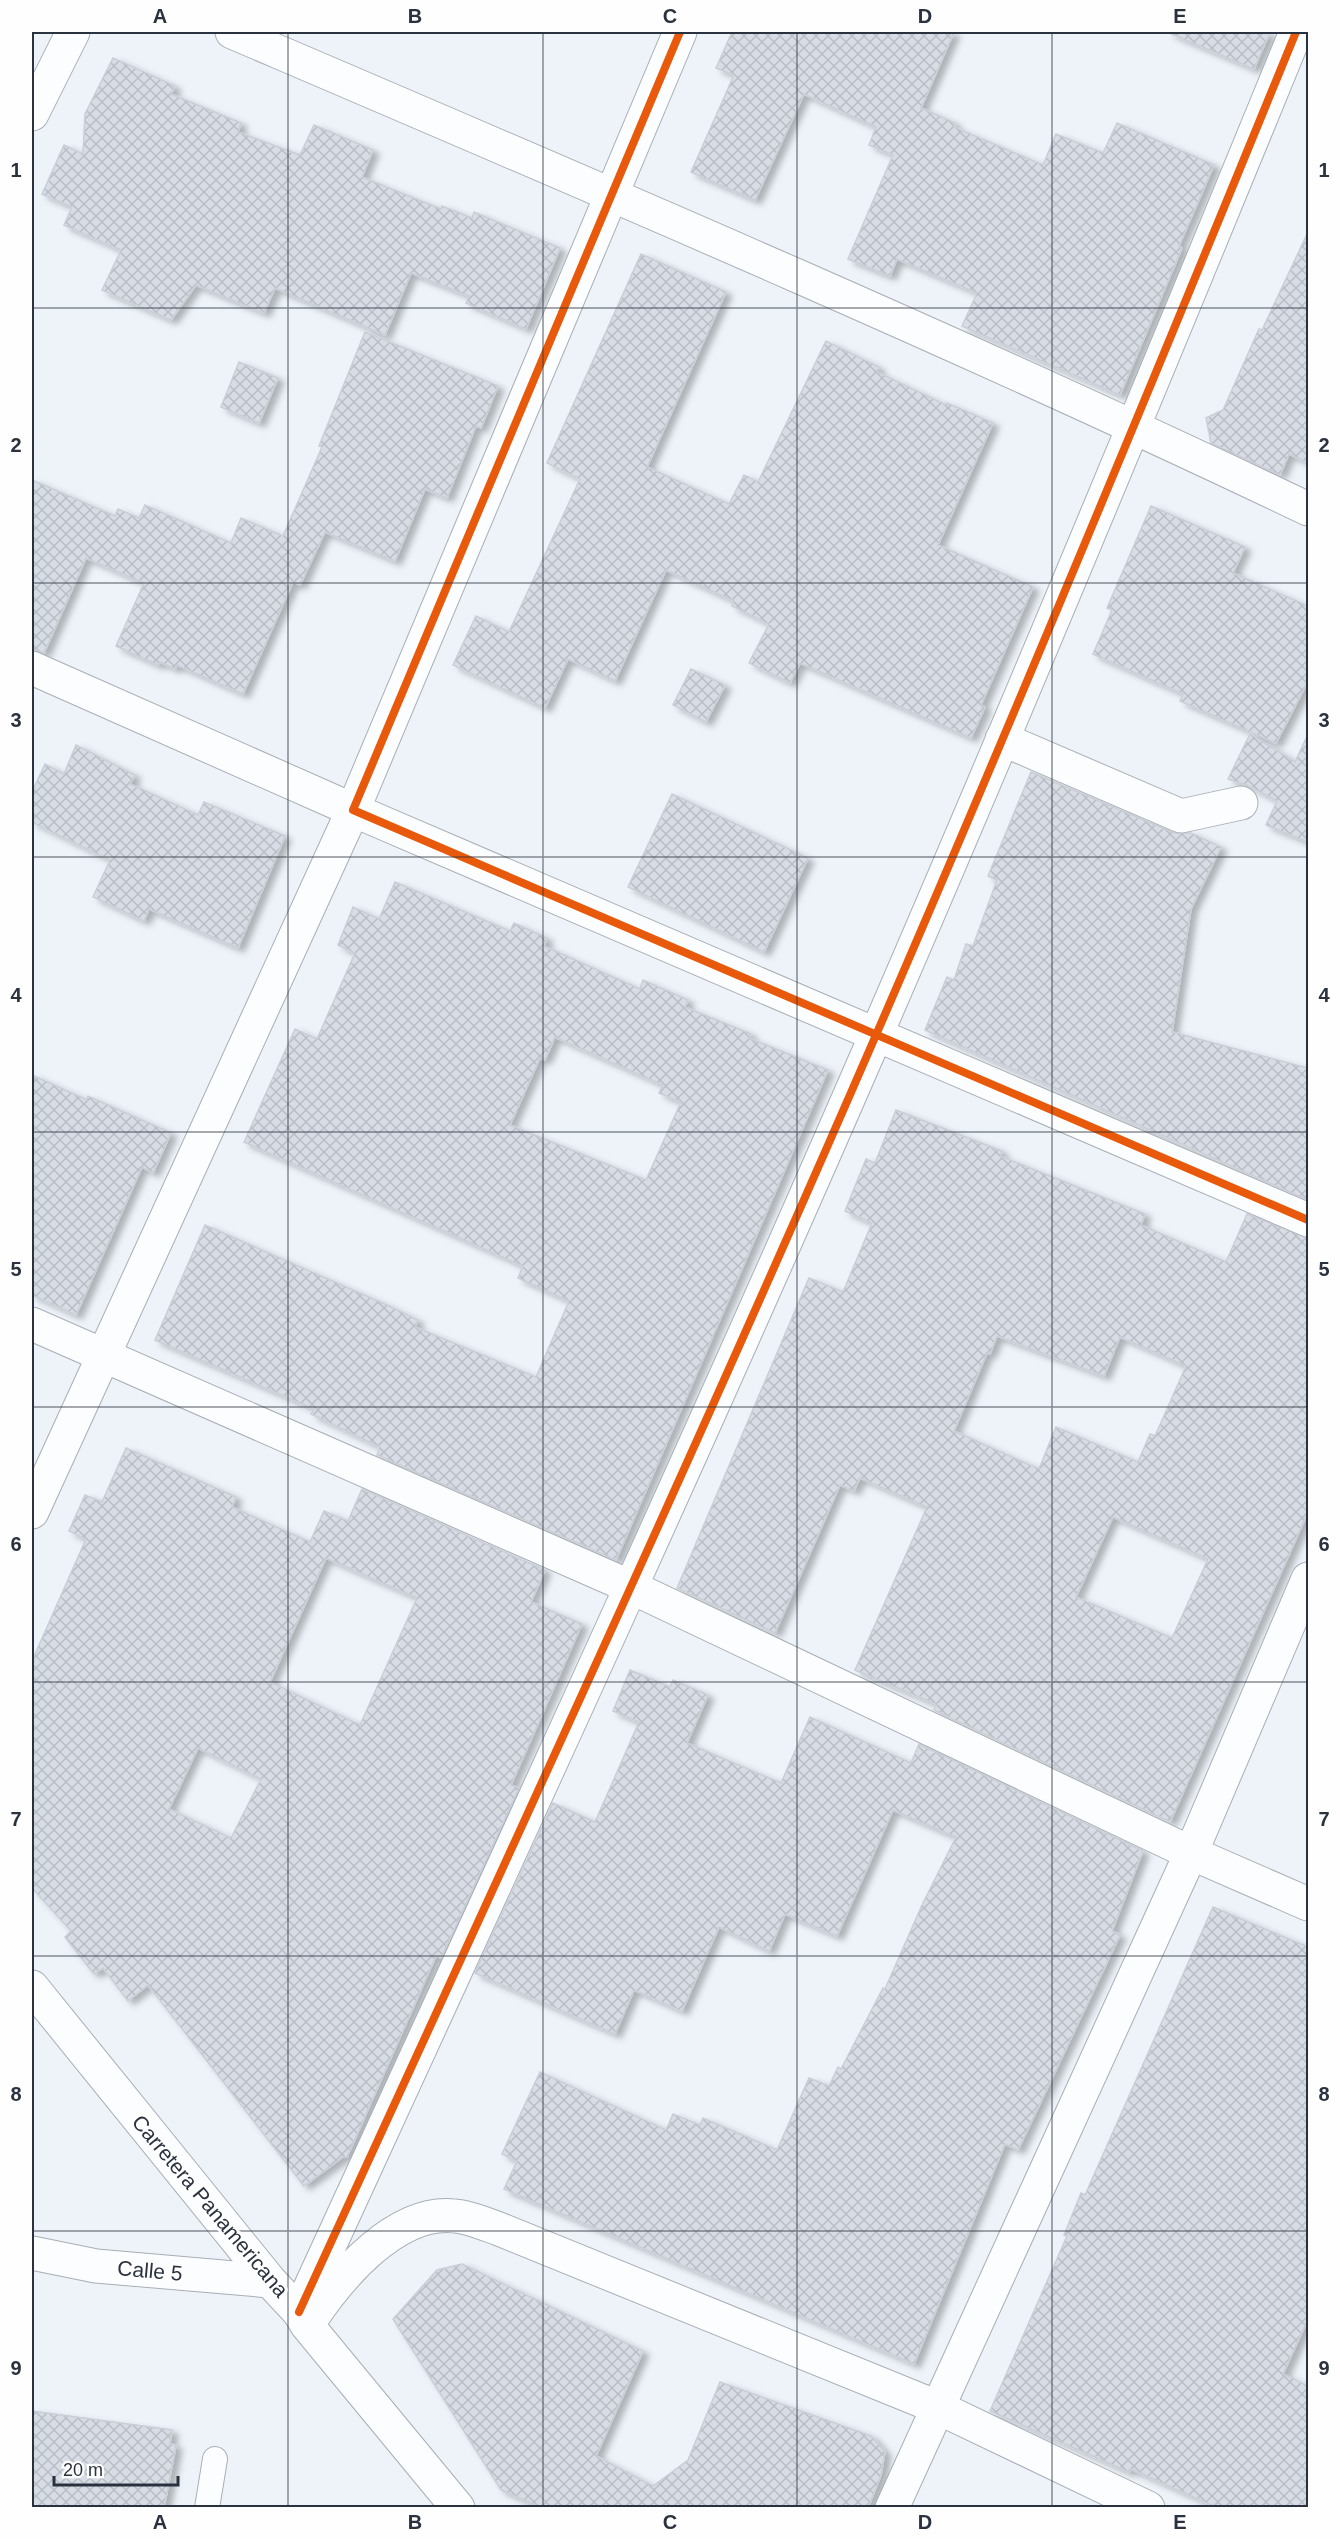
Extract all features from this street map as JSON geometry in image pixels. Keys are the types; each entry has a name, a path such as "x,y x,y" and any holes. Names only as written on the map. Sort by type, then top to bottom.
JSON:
{"street":[{"path":"32,114 73,32"},
{"path":"232,32 613,195 1135,426 1308,509"},
{"path":"32,1512 353,810 680,32"},
{"path":"303,2318 876,1036 1135,426 1296,32"},
{"path":"32,668 353,810 1308,1220"},
{"path":"1002,739 1181,816 1241,803"},
{"path":"32,1324 631,1587 1191,1853 1308,1904"},
{"path":"892,2508 1191,1853 1308,1579"},
{"name":"Carretera Panamericana","path":"32,1987 270,2281 303,2318 458,2508"},
{"path":"303,2318 386,2237 419,2219 454,2216 499,2229 937,2407 1148,2508"},
{"name":"Calle 5","path":"32,2253 96,2266 270,2281"}],"lane":[{"path":"207,2508 215,2459"}],"building":[{"path":"732,32 954,32 921,108 955,123 954,127 1043,165 1056,134 1103,153 1117,123 1214,165 1120,395 962,326 977,293 897,259 890,276 848,259 893,155 869,145 876,127 804,94 755,200 691,172 734,75 716,68"},
{"path":"1167,32 1270,32 1254,69"},
{"path":"113,58 175,86 171,94 241,123 238,132 300,155 314,125 373,150 362,177 441,209 442,206 472,218 474,212 560,248 526,329 466,303 469,296 411,273 385,335 275,288 264,313 196,285 171,320 102,290 121,250 64,225 72,207 42,194 64,145 83,154 85,114"},
{"path":"1308,232 1308,463 1289,454 1280,475 1211,443 1206,418 1223,410 1259,329 1262,330"},
{"path":"641,254 726,292 647,467 729,504 744,475 758,482 826,341 879,367 877,372 946,405 947,403 993,423 938,545 1033,587 981,705 985,707 971,738 800,663 790,683 749,663 769,624 732,606 734,601 666,570 615,681 568,659 545,708 453,665 476,616 509,632 580,479 547,463"},
{"path":"365,332 498,386 481,428 476,426 447,498 425,489 395,561 325,532 300,585 293,582 243,694 177,665 175,669 160,662 158,665 116,646 144,583 86,558 44,653 32,650 32,480 115,516 118,509 139,518 145,505 231,543 241,518 283,536 322,447 319,446"},
{"path":"239,362 278,378 259,423 221,407"},
{"path":"1151,506 1245,547 1233,573 1308,606 1308,681 1276,743 1180,701 1183,694 1093,654 1112,610 1107,608"},
{"path":"691,669 725,685 706,722 673,705"},
{"path":"1250,734 1295,762 1308,734 1308,842 1266,825 1277,801 1247,785 1228,779"},
{"path":"76,745 135,775 130,784 198,815 204,802 285,836 238,948 149,909 144,921 93,897 110,860 32,822 32,792 45,764 64,774"},
{"path":"1031,772 1174,833 1191,833 1221,847 1191,909 1172,1032 1308,1068 1308,1200 925,1030 947,977 954,980 966,944 973,946 997,880 988,876"},
{"path":"672,794 808,858 764,952 628,887"},
{"path":"395,882 510,931 514,923 547,938 544,946 640,989 643,980 688,1000 685,1007 751,1034 749,1038 828,1070 616,1560 377,1455 380,1447 311,1414 314,1409 155,1340 205,1225 418,1320 415,1327 536,1377 569,1301 518,1278 523,1266 244,1142 295,1029 317,1039 355,953 338,945 353,907 379,919","holes":["555,1037 663,1085 659,1093 681,1102 646,1180 510,1125 540,1058 545,1060"]},
{"path":"32,1075 87,1100 88,1096 171,1133 153,1173 142,1167 76,1315 32,1295"},
{"path":"896,1110 1002,1151 1000,1156 1145,1214 1141,1225 1226,1262 1247,1214 1308,1238 1308,1512 1170,1822 934,1710 936,1704 855,1670 927,1507 860,1478 854,1491 840,1485 775,1633 677,1588 809,1278 843,1292 872,1223 845,1211 866,1159 875,1163","holes":["997,1336 1104,1376 1120,1337 1186,1366 1155,1436 1150,1434 1138,1462 1056,1427 1039,1469 954,1431 987,1353 990,1354","1113,1517 1208,1559 1172,1638 1076,1597"]},
{"path":"126,1448 236,1497 232,1507 310,1542 324,1511 348,1521 362,1489 545,1570 531,1602 582,1624 511,1785 519,1788 441,1958 436,1956 347,2157 343,2157 304,2186 148,1985 128,2001 103,1968 94,1974 65,1937 71,1931 32,1888 32,1661 86,1539 69,1531 85,1495 102,1502","holes":["326,1558 417,1598 360,1725 270,1682","198,1748 261,1779 231,1838 169,1809"]},
{"path":"630,1670 670,1687 673,1680 708,1695 687,1743 781,1783 810,1717 911,1763 919,1744 1143,1851 1112,1931 1120,1935 1018,2150 1005,2144 914,2364 504,2189 517,2161 502,2154 540,2072 666,2130 673,2114 700,2125 703,2118 777,2150 809,2078 829,2086 838,2067 841,2069 883,1988 885,1989 922,1905 956,1837 893,1810 837,1936 785,1914 769,1951 719,1927 682,2011 634,1990 615,2034 475,1973 553,1803 595,1822 639,1722 613,1711"},
{"path":"1213,1907 1308,1947 1308,2319 1283,2374 1308,2386 1308,2508 1218,2508 1131,2469 1129,2472 990,2411 1067,2236 1064,2235 1081,2193 1085,2195"},
{"path":"462,2264 643,2351 596,2456 653,2486 688,2460 720,2382 871,2436 885,2452 881,2475 868,2508 543,2508 501,2490 393,2319 437,2270"},
{"path":"32,2411 172,2430 170,2444 176,2445 164,2508 32,2508"}],"cycle path":[{"path":"680,32 353,810 1308,1220"},
{"path":"299,2312 591,1675 806,1196 1036,660 1296,32"}]}
